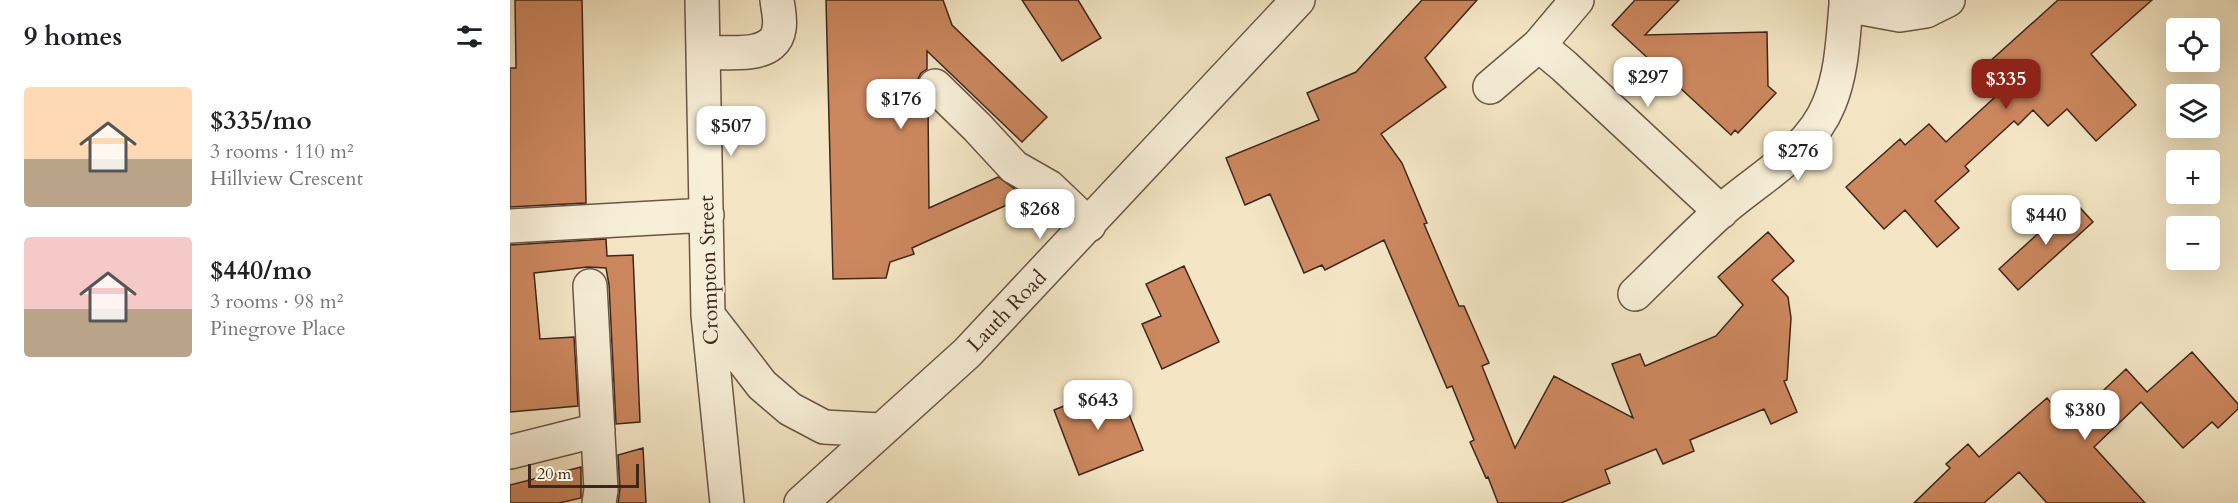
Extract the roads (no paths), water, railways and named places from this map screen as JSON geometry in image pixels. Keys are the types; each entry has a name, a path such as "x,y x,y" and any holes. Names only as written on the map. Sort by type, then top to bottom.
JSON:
{"street":[{"name":"Crompton Street","path":"702,0 708,315 727,503"},
{"path":"704,52 753,51 773,44 779,30 777,0"},
{"name":"Lauth Road","path":"801,503 967,353 1298,0"},
{"path":"1490,87 1539,45 1577,0"},
{"path":"1635,294 1720,212 1789,156 1812,132 1829,104 1839,67 1846,3 1900,15 1926,11 1948,0"},
{"path":"1539,45 1616,113 1720,212"},
{"path":"934,87 977,127 1014,167 1049,187 1089,225"},
{"path":"510,226 707,215"},
{"path":"590,286 601,490 598,503"},
{"path":"708,315 762,385 790,410 824,427 880,430"},
{"path":"510,452 598,430"}]}
